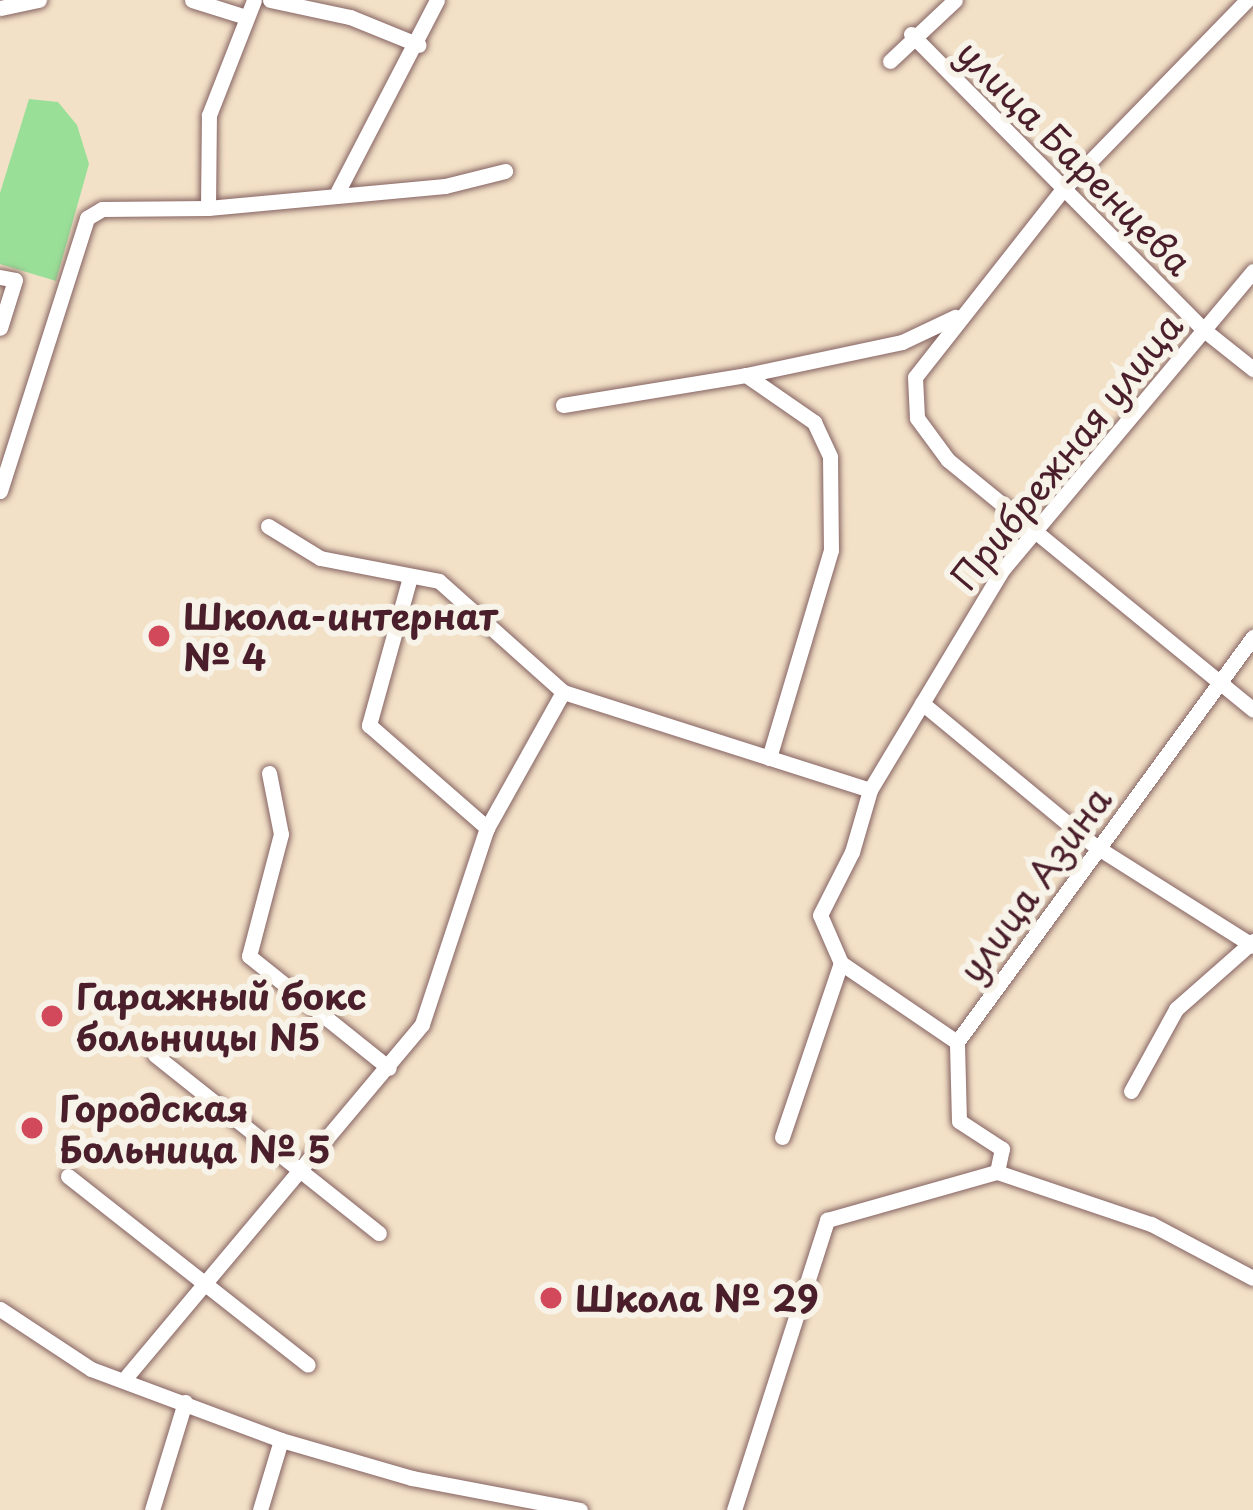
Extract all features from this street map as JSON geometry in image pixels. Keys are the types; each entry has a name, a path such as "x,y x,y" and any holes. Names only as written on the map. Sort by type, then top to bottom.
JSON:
{"street":[{"path":"0,8 39,0"},
{"path":"192,0 246,17"},
{"path":"208,208 208,135 254,0"},
{"path":"270,0 350,17 419,45"},
{"path":"338,191 419,45 437,0"},
{"path":"890,61 910,34 955,0"},
{"path":"1247,0 1064,189 915,376 917,418 949,460 1253,710"},
{"name":"улица Баренцева","path":"910,34 1204,330 1253,369"},
{"path":"0,491 87,218 102,208 208,208 338,191 445,186 506,171"},
{"name":"Прибрежная улица","path":"841,963 820,915 852,853 870,790 962,628 1253,271"},
{"path":"0,277 15,280 0,328"},
{"path":"563,405 746,375 902,342 967,309"},
{"path":"746,375 814,422 830,457 831,550 769,758"},
{"path":"268,526 320,558 439,581 563,692 870,790"},
{"path":"410,577 369,725 487,828"},
{"name":"улица Азина","path":"957,1042 1095,846 1221,686 1253,637"},
{"path":"127,1376 296,1166 389,1068 422,1024 487,828 563,692"},
{"path":"922,703 1095,846 1252,944 1176,1009 1152,1041 1131,1091"},
{"path":"269,773 281,834 249,956 389,1068"},
{"path":"782,1137 841,963 957,1042 959,1121 1002,1148 997,1172"},
{"path":"155,1055 379,1232"},
{"path":"734,1510 827,1220 997,1172 1151,1224 1253,1278"},
{"path":"68,1176 308,1365"},
{"path":"0,1310 91,1369 127,1376 281,1440 412,1478 580,1510"},
{"path":"152,1510 185,1402"},
{"path":"260,1510 281,1440"}],"green space":[{"path":"29,99 58,102 77,125 89,164 56,281 0,264 0,193"}],"place":[{"name":"Школа-интернат № 4","path":"159,636"},
{"name":"Гаражный бокс больницы N5","path":"52,1016"},
{"name":"Городская Больница № 5","path":"32,1128"},
{"name":"Школа № 29","path":"551,1298"}]}
